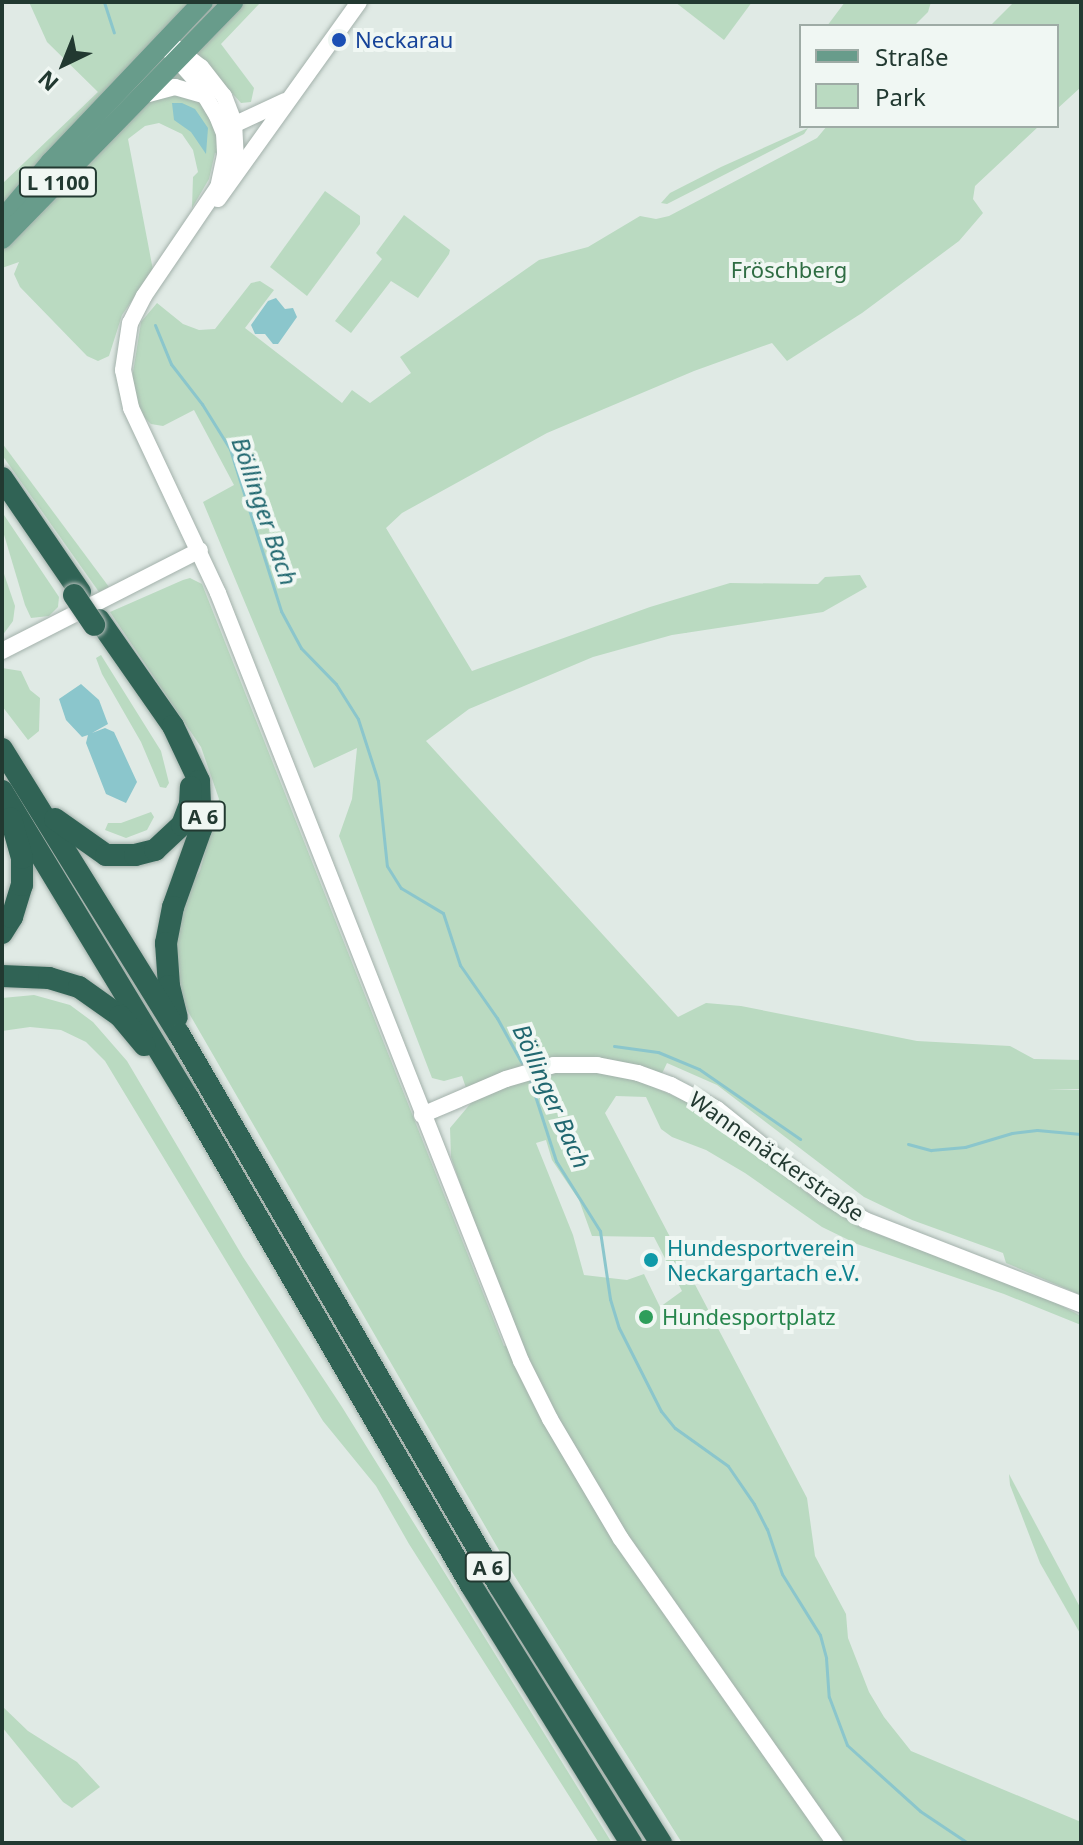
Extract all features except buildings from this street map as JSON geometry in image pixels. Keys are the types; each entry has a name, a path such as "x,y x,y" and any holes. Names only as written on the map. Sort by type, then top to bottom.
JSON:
{"highway":[{"path":"2,478 77,593"},
{"path":"2,490 97,622 173,740 188,772 190,804 182,825 155,850 120,857 92,849 39,806"},
{"name":"A 6","path":"97,622 184,744 199,781 201,829 173,907 166,943 169,986 179,1034"},
{"name":"A 6","path":"2,749 179,1034 499,1585 661,1843"},
{"path":"2,791 22,858 22,885 12,917 2,933"},
{"name":"A 6","path":"2,791 188,1098 455,1559 631,1843"},
{"path":"2,976 49,978 92,994 126,1023 188,1098"}],"main road":[{"name":"L 1100","path":"2,239 115,125 165,42 203,2"},
{"name":"L 1100","path":"2,220 110,100 133,95 180,57 233,2"}],"street":[{"path":"144,296 359,2"},
{"path":"165,42 224,96 236,155 230,182"},
{"path":"180,57 229,128 218,187 144,296 130,323 124,346 125,386 137,423 200,550 521,1361 583,1478 621,1539 835,1843"},
{"path":"133,95 175,87 206,96"},
{"path":"229,128 275,108 298,88"},
{"path":"2,651 200,550"},
{"name":"Wannenäckerstraße","path":"422,1115 516,1075 554,1065 621,1068 671,1085 717,1109 824,1195 865,1220 1081,1304"}],"green space":[{"path":"29,2 261,2 221,44 254,88 251,102 241,103 204,62 219,152 215,153 209,179 192,208 193,177 198,172 193,150 182,134 159,123 145,126 128,139 153,270 122,315 109,356 98,361 87,356 20,287 14,274 19,262 2,268 2,184 98,92 47,42"},
{"path":"675,2 752,2 724,40"},
{"path":"845,2 931,2 928,12 916,24 828,24"},
{"path":"1014,2 1081,2 1081,87 1059,107 1059,24 992,24"},
{"path":"808,128 804,134 667,204 661,203 670,193"},
{"name":"Fröschberg","path":"825,128 1037,128 975,186 973,199 983,213 959,241 862,313 787,361 772,343 694,371 547,433 402,513 386,528 472,671 650,607 730,583 818,584 825,577 860,575 867,587 823,612 672,635 593,657 469,709 426,741 678,1017 706,1003 741,1006 917,1041 1010,1046 1034,1059 1081,1060 1081,1089 1047,1090 1081,1090 1081,1295 1006,1263 1003,1253 912,1220 864,1197 717,1085 667,1063 655,1088 688,1102 742,1140 817,1201 864,1229 1037,1293 1081,1316 1081,1325 1004,1294 857,1244 822,1227 745,1173 661,1129 646,1097 616,1096 605,1113 807,1498 815,1556 846,1614 848,1638 869,1692 884,1717 911,1751 1081,1822 1081,1843 682,1843 507,1564 186,1008 173,955 187,889 200,871 219,799 201,747 110,612 190,578 202,584 504,1346 520,1341 485,1257 451,1157 450,1128 471,1103 462,1076 444,1081 432,1078 339,836 352,799 357,748 314,768 203,502 234,485 194,410 163,426 151,424 141,414 131,385 141,322 157,303 183,324 199,330 215,329 251,283 260,281 274,290 245,328 342,403 352,390 370,403 411,373 400,357 539,260 588,247 640,216 656,219 669,216 817,138","holes":["546,1140 552,1160 579,1200 592,1236 654,1237 682,1291 660,1307 644,1274 627,1280 584,1275 573,1235 536,1143"]},
{"path":"325,191 360,216 360,224 307,296 270,267"},
{"path":"404,215 450,250 449,254 418,298 391,281 351,333 335,321 382,259 376,253"},
{"path":"2,443 109,587 99,592 2,455"},
{"path":"2,512 59,597 58,607 49,616 31,618 25,605 2,528"},
{"path":"2,568 15,606 13,621 2,636"},
{"path":"101,655 161,751 169,783 166,788 160,787 141,742 102,674 96,658"},
{"path":"2,668 21,671 30,690 40,698 39,731 28,740 2,706"},
{"path":"151,812 154,817 147,830 126,838 105,830 108,823 121,823"},
{"path":"34,995 70,1005 93,1022 127,1061 243,1257 342,1407 612,1843 599,1843 409,1544 376,1486 323,1421 105,1061 86,1042 61,1030 30,1027 2,1031 2,998"},
{"path":"1009,1474 1081,1609 1081,1635 1040,1563 1010,1485"},
{"path":"2,1706 28,1731 77,1762 100,1787 72,1808 63,1802 2,1727"}],"water":[{"path":"172,103 182,103 195,109 208,128 206,154 191,132 174,120"},
{"path":"276,298 285,309 293,308 297,317 278,344 273,344 265,334 255,334 251,325 268,301"},
{"path":"81,684 99,700 108,724 92,733 105,728 114,732 137,782 126,803 106,794 86,743 88,735 82,737 66,720 59,699"}],"waterway":[{"name":"Böllinger Bach","path":"104,2 114,32"},
{"name":"Böllinger Bach","path":"155,325 171,364 202,404 230,449 281,611 301,648 336,684 358,719 378,781 387,866 401,888 443,913 460,965 497,1018 525,1069"},
{"path":"614,1046 658,1052 699,1069 800,1139"},
{"name":"Böllinger Bach","path":"530,1080 556,1161 600,1231 610,1299 619,1328 661,1411 675,1428 728,1466 754,1504 767,1529 782,1574 820,1635 826,1658 829,1697 847,1745 920,1811 968,1843"},
{"path":"908,1144 931,1150 965,1147 1012,1133 1037,1130 1081,1134"}],"place":[{"name":"Neckarau","path":"339,40"},
{"name":"Hundesportverein Neckargartach e.V.","path":"651,1260"},
{"name":"Hundesportplatz","path":"646,1317"}]}
